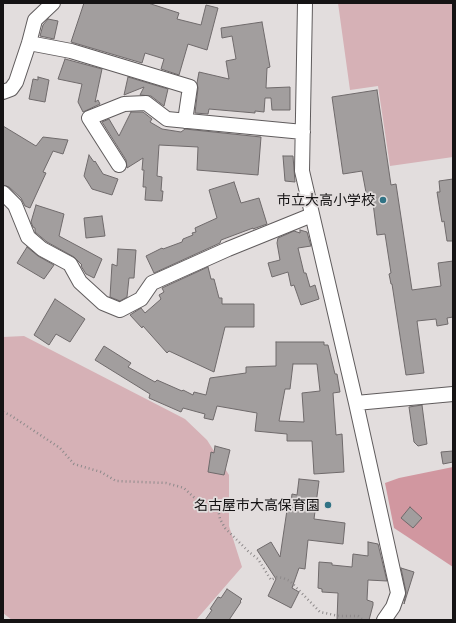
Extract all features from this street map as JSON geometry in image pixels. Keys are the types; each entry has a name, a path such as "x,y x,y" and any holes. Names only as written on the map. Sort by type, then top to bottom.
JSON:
{"street":[{"path":"3,92 11,89 16,82 29,44 35,20 53,3"},
{"path":"305,3 302,170 398,593 393,607 384,620"},
{"path":"29,44 71,51 190,87 185,121"},
{"path":"119,166 89,118 124,104 146,103 167,119 303,132"},
{"path":"3,194 14,204 28,237 42,248 70,264 80,282 103,303 120,310 141,300 152,283 228,249 312,215"},
{"path":"356,403 453,394"}],"path":[{"path":"3,412 10,415 60,448 74,464 101,472 116,481 166,483 177,486 184,488 200,503 206,505 218,504 220,519 225,528 258,559 271,580 277,577 290,581 320,612 339,616 358,616 363,620"}],"shaded area":[{"path":"338,3 453,3 453,157 390,166 378,86 350,90"},
{"path":"24,336 185,419 207,440 229,475 229,526 242,567 196,620 12,620 3,613 3,337"},
{"path":"453,467 453,567 394,528 385,483 399,478"}],"building":[{"path":"84,3 148,3 179,13 177,19 201,25 206,5 218,8 207,50 188,44 179,75 161,69 164,59 145,53 142,63 71,42"},
{"path":"48,19 58,21 54,39 40,36 43,25"},
{"path":"262,22 270,67 267,68 266,88 290,87 290,110 272,110 271,98 265,98 264,112 255,111 255,113 209,109 208,114 195,113 199,72 229,79 226,61 236,59 232,36 222,38 221,28"},
{"path":"65,59 102,69 95,102 98,100 100,104 83,112 78,102 82,84 58,79"},
{"path":"38,77 49,80 45,102 29,99 33,79 38,80"},
{"path":"128,77 168,89 164,106 151,96 140,95 144,87 124,95"},
{"path":"377,90 391,185 396,184 412,290 441,286 438,263 453,261 453,317 447,318 448,324 437,326 436,319 417,321 424,373 406,375 392,284 389,274 391,273 385,234 377,235 373,203 368,203 362,171 343,174 332,97"},
{"path":"131,112 143,112 152,119 150,122 162,129 181,132 185,129 261,137 258,175 197,170 198,147 159,145 157,176 162,177 162,201 145,200 146,187 143,187 143,158 127,168 126,160 102,122 109,119 119,136"},
{"path":"3,126 36,146 43,137 68,140 63,154 53,151 43,172 46,173 30,208 25,206 21,198 9,187 3,185"},
{"path":"89,155 94,162 95,161 103,174 118,179 112,195 92,189 84,176"},
{"path":"283,156 293,156 295,182 285,181"},
{"path":"453,179 453,241 447,241 437,192 440,192 439,181"},
{"path":"234,182 241,203 259,198 267,224 221,240 220,243 154,273 146,256 162,248 163,249 182,242 183,239 193,235 192,233 196,232 195,228 217,218 209,190"},
{"path":"36,205 64,214 59,236 102,259 94,278 86,274 81,266 82,265 74,257 47,242 35,232 35,228 31,222"},
{"path":"102,216 105,236 86,238 84,218"},
{"path":"300,230 307,232 311,246 298,248 304,273 306,273 310,287 315,285 319,299 301,305 294,285 291,286 288,272 272,277 268,263 280,260 277,243 278,238 294,231 300,233"},
{"path":"27,247 38,256 54,265 44,279 17,263"},
{"path":"118,249 136,250 134,278 129,278 127,297 120,301 110,297 112,264 117,266"},
{"path":"208,267 211,279 214,279 219,298 222,298 222,304 254,304 254,327 225,327 214,372 169,351 167,353 143,326 142,328 130,315 141,308 145,313 161,299 159,295 164,292 162,288"},
{"path":"55,299 85,319 70,342 56,334 49,345 34,335"},
{"path":"276,342 324,342 324,345 328,345 335,374 337,374 340,392 333,393 336,435 342,434 344,472 314,474 312,441 287,441 287,434 255,431 257,413 217,406 213,420 204,418 205,414 183,408 181,412 149,398 150,394 95,360 104,346 131,363 128,367 155,382 157,380 193,395 194,392 206,395 210,378 246,373 246,367 276,366","holes":["293,364 317,364 320,391 302,393 304,422 279,421 285,389 290,389"]},
{"path":"422,405 427,444 418,446 414,442 409,407"},
{"path":"215,446 230,450 224,475 208,472 211,452 214,453"},
{"path":"453,451 453,462 443,464 441,452"},
{"path":"299,479 319,481 314,519 345,523 343,544 308,540 305,569 299,568 292,588 299,592 291,608 268,596 276,579 257,550 271,542 280,557 287,510 290,511 292,494 297,495"},
{"path":"410,507 422,518 413,528 401,518"},
{"path":"368,542 378,544 387,581 368,580 367,600 373,602 369,620 337,620 338,593 322,592 322,589 318,588 319,562 352,567 353,554 368,556"},
{"path":"401,568 414,572 404,604 406,592"},
{"path":"227,589 242,599 229,620 205,620 218,597 221,598"}],"place":[{"name":"市立大高小学校","path":"383,200"},
{"name":"名古屋市大高保育園","path":"328,505"}]}
